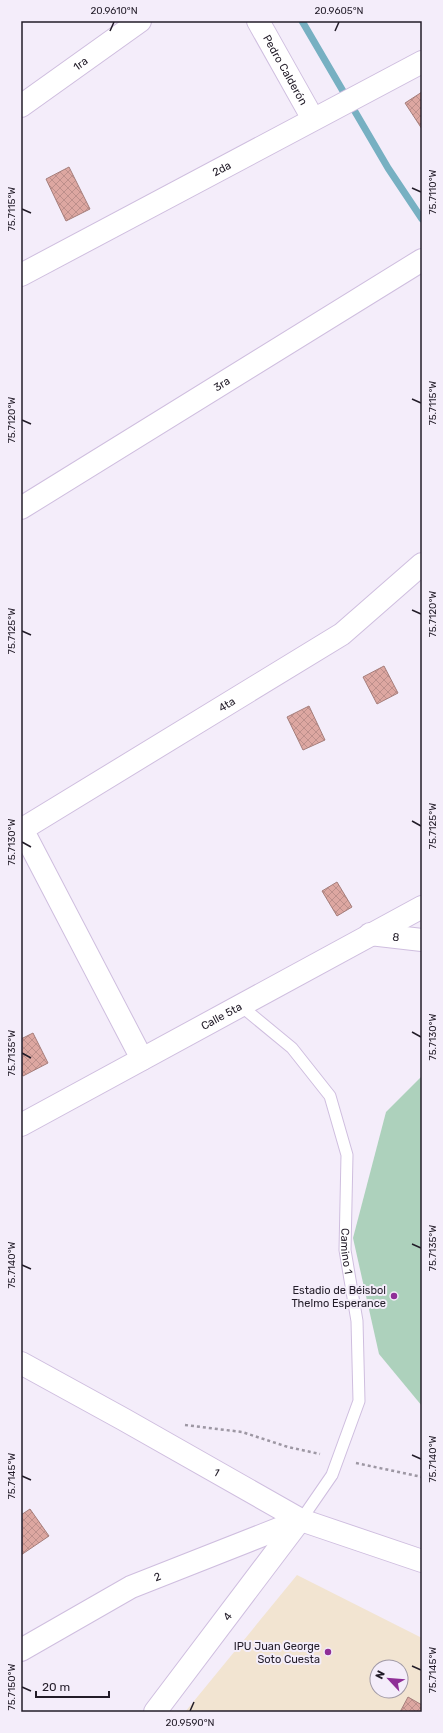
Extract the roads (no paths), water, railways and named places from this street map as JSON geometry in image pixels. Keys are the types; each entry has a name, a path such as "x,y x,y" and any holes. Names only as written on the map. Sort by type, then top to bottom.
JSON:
{"street":[{"name":"1ra","path":"21,106 140,21"},
{"name":"Pedro Calderón","path":"258,21 313,120"},
{"name":"2da","path":"21,275 422,62"},
{"name":"3ra","path":"21,508 422,260"},
{"name":"4ta","path":"21,829 342,634 422,564"},
{"path":"21,829 142,1059"},
{"name":"Calle 5ta","path":"21,1125 422,907"},
{"name":"8","path":"370,934 422,940"},
{"name":"1","path":"21,1363 123,1418 300,1520 422,1561"},
{"name":"2","path":"21,1650 131,1586 300,1520"},
{"name":"4","path":"154,1712 300,1520"}],"lane":[{"name":"Camino 1","path":"241,1006 292,1048 330,1096 347,1156 345,1250 357,1321 359,1401 332,1474 300,1520"}],"waterway":[{"path":"302,21 388,168 422,219"}],"place":[{"name":"Estadio de Béisbol Thelmo Esperance","path":"394,1296"},
{"name":"IPU Juan George Soto Cuesta","path":"328,1652"}]}
